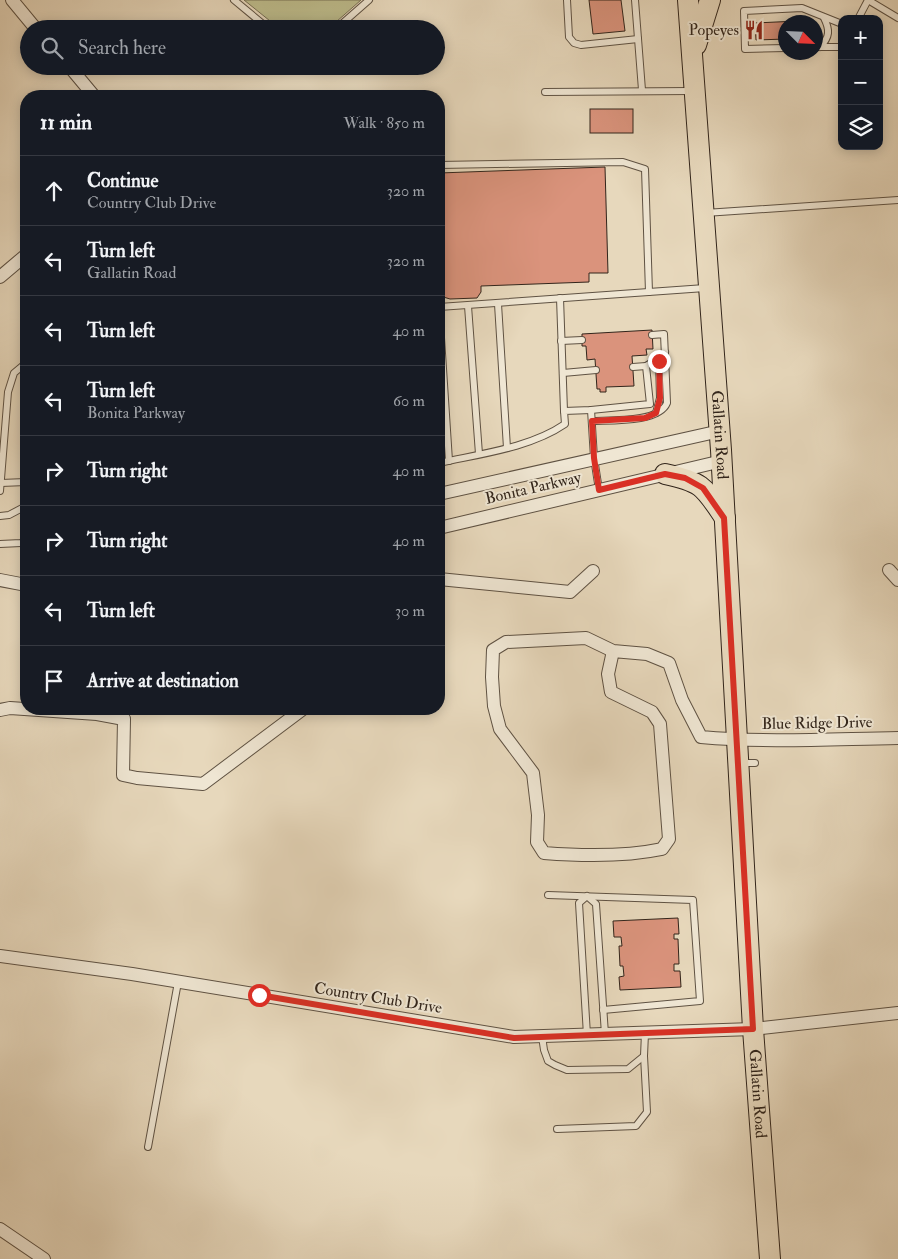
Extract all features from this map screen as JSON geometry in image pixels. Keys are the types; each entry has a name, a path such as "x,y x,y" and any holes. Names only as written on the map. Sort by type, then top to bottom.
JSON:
{"main road":[{"name":"Gallatin Road","path":"688,0 722,461 737,740 747,763 753,1029 770,1259"},
{"path":"692,56 710,0"},
{"path":"665,474 685,478 703,488 724,518"}],"street":[{"path":"12,0 29,20"},
{"path":"76,75 89,90"},
{"path":"0,277 20,259"},
{"name":"Bonita Parkway","path":"445,493 720,431"},
{"name":"Bonita Parkway","path":"445,527 722,461"},
{"path":"889,570 898,580"},
{"path":"445,580 570,592 592,571"},
{"path":"0,580 20,584"},
{"path":"554,638 586,638 613,652 608,674 611,692 652,712 660,724 670,839 662,849 641,854 569,855 544,853 537,842 538,815 533,773 500,729 496,713 492,677 493,650 506,642 554,638"},
{"name":"Blue Ridge Drive","path":"613,652 647,654 669,663 682,700 701,737 737,740 898,738"},
{"path":"0,710 20,709"},
{"path":"104,715 124,718 123,775 203,784 295,715"},
{"name":"Country Club Drive","path":"0,956 178,982 514,1038 753,1029 898,1013"},
{"path":"0,1229 44,1259"}],"lane":[{"path":"234,0 258,20"},
{"path":"346,20 369,0"},
{"path":"567,0 569,37 574,43 581,45 638,39"},
{"path":"635,0 642,90"},
{"path":"860,15 868,0 898,18"},
{"path":"778,48 745,49 744,11 802,8 817,15"},
{"path":"824,18 838,23"},
{"path":"823,44 828,40 829,28 824,18"},
{"path":"823,47 838,47"},
{"path":"545,92 695,91"},
{"path":"445,165 622,162 645,169 649,292"},
{"path":"704,213 898,200"},
{"path":"445,307 709,288"},
{"path":"445,462 507,448 552,433 564,424 560,298"},
{"path":"498,304 507,448"},
{"path":"468,306 478,454"},
{"path":"592,421 645,418 661,411 667,403 664,334 652,334"},
{"path":"561,341 582,340"},
{"path":"632,368 646,366 660,358 665,352"},
{"path":"656,413 660,398 660,358"},
{"path":"564,411 650,404 646,366"},
{"path":"0,491 8,392 14,373 20,368"},
{"path":"563,374 596,370"},
{"path":"445,399 449,461"},
{"path":"591,410 594,458 599,490"},
{"path":"1,483 20,482"},
{"path":"0,516 9,515 20,509"},
{"path":"0,544 20,543"},
{"path":"548,895 693,900 700,1001 604,1010"},
{"path":"587,896 596,904 605,1034"},
{"path":"587,896 579,903 588,1035"},
{"path":"148,1148 178,982"},
{"path":"557,1129 636,1126 647,1112 644,1056 645,1033"},
{"path":"542,1036 548,1061 567,1070 628,1069 644,1056"}],"shaded area":[{"path":"244,0 361,0 338,20 269,20"}],"building":[{"path":"589,0 621,0 625,31 593,34"},
{"path":"778,22 778,39 756,40 755,23"},
{"path":"590,109 633,109 633,133 590,133"},
{"path":"605,167 608,273 589,273 589,282 481,286 481,292 477,298 445,298 445,173"},
{"path":"652,330 653,349 646,349 647,355 632,356 634,386 606,387 606,392 600,392 600,389 597,389 595,359 587,360 586,346 582,346 582,334"},
{"path":"678,918 679,934 674,934 674,939 678,939 679,964 674,964 674,971 680,971 681,987 620,990 619,977 624,976 623,966 620,966 619,946 622,946 621,937 614,937 613,921"}],"place":[{"name":"Popeyes","path":"754,30"}],"route":[{"path":"259,995 514,1038 753,1029 724,518 708,493 685,478 665,474 599,490 594,458 592,421 645,418 656,413 660,398 659,361"}]}
